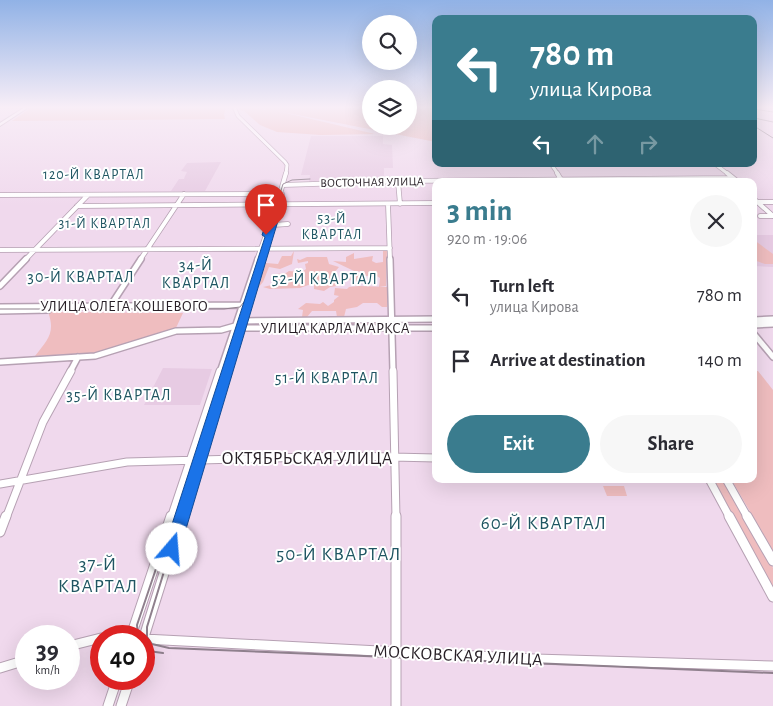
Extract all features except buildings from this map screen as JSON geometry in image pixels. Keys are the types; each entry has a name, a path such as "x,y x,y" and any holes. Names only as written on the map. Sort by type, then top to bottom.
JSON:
{"street":[{"path":"135,625 190,459 245,308 282,191 287,168 261,140"},
{"path":"553,167 560,178"},
{"path":"714,167 729,178"},
{"path":"718,167 730,178"},
{"path":"398,182 400,204"},
{"name":"ВОСТОЧНАЯ УЛИЦА","path":"0,195 184,194 282,191 398,182 432,182"},
{"path":"136,195 141,188"},
{"path":"109,308 150,249 184,194"},
{"path":"0,286 88,195"},
{"path":"757,197 773,211"},
{"path":"757,201 773,202"},
{"path":"77,206 432,203"},
{"path":"757,203 773,216"},
{"path":"264,249 278,204"},
{"path":"388,204 396,458 396,706"},
{"path":"760,216 773,216"},
{"path":"273,225 288,224"},
{"path":"0,250 390,248"},
{"name":"УЛИЦА ОЛЕГА КОШЕВОГО","path":"0,307 245,308"},
{"name":"УЛИЦА ОЛЕГА КОШЕВОГО","path":"0,311 109,308"},
{"name":"УЛИЦА КАРЛА МАРКСА","path":"238,325 432,319"},
{"path":"757,320 773,320"},
{"path":"757,325 773,324"},
{"path":"0,362 95,356 176,331 223,330 238,325"},
{"path":"148,625 201,458 238,325"},
{"name":"УЛИЦА КАРЛА МАРКСА","path":"238,325 432,328"},
{"path":"757,338 773,357"},
{"path":"0,532 43,422 78,358"},
{"name":"ОКТЯБРЬСКАЯ УЛИЦА","path":"0,484 127,462 201,458 349,456 432,458"},
{"path":"711,483 773,597"},
{"path":"728,483 773,561"},
{"name":"МОСКОВСКАЯ УЛИЦА","path":"155,639 397,653 773,666"},
{"path":"0,668 15,663"},
{"path":"108,706 113,690"},
{"path":"121,706 126,690"}],"shaded area":[{"path":"310,140 383,140 383,144 392,145 393,168 384,168 384,179 381,181 309,182 310,175 301,175"},
{"path":"221,162 205,191 171,191 179,179 184,179 187,172 181,171 187,163"},
{"path":"757,235 773,235 773,267 757,266"},
{"path":"757,242 773,254 773,264 757,261"},
{"path":"387,249 386,286 379,287 380,278 375,275 366,276 362,282 358,283 347,279 364,272 354,271 333,261 346,262 346,257 354,253 354,259 373,256 372,261 376,263 383,262 383,250"},
{"path":"294,251 292,264 280,269 269,267 263,282 257,289 266,263 278,264 282,256 291,256"},
{"path":"307,257 327,257 329,264 339,267 333,274 339,282 337,286 330,287 324,291 314,289 314,283 300,288 270,289 263,287 276,284 279,276 276,274 289,271 302,272 306,269 305,264 308,261 298,263 297,259 300,260"},
{"path":"359,286 388,287 387,307 382,307 377,303 363,303 357,307 346,309 344,317 337,317 336,311 312,311 307,317 302,317 303,310 298,309 306,303 320,304 323,302 328,306 339,296 334,295 335,288 347,289"},
{"path":"48,312 183,313 175,330 93,353 35,356 51,331"},
{"path":"389,321 388,327 254,328 255,322"},
{"path":"163,368 212,369 200,405 144,405"},
{"path":"757,371 773,390 773,551 733,483 757,483"},
{"path":"714,483 724,483 773,568 773,592"},
{"path":"603,486 624,486 627,496 607,496"}],"tram line":[{"path":"180,518 283,184 292,180 310,179"},
{"path":"0,309 224,309 240,307 247,298"},
{"path":"181,516 147,627 147,637 152,644 169,648 773,673"},
{"path":"137,625 166,539"},
{"path":"155,652 163,653"}],"district":[{"name":"120-Й КВАРТАЛ","path":"94,174"},
{"name":"31-Й КВАРТАЛ","path":"105,223"},
{"name":"53-Й КВАРТАЛ","path":"332,226"},
{"name":"34-Й КВАРТАЛ","path":"196,273"},
{"name":"30-Й КВАРТАЛ","path":"81,276"},
{"name":"52-Й КВАРТАЛ","path":"325,278"},
{"name":"51-Й КВАРТАЛ","path":"327,377"},
{"name":"35-Й КВАРТАЛ","path":"119,394"},
{"name":"60-Й КВАРТАЛ","path":"544,522"},
{"name":"50-Й КВАРТАЛ","path":"339,553"},
{"name":"37-Й КВАРТАЛ","path":"98,574"}],"route":[{"path":"172,549 279,204 276,204 266,235"}]}
